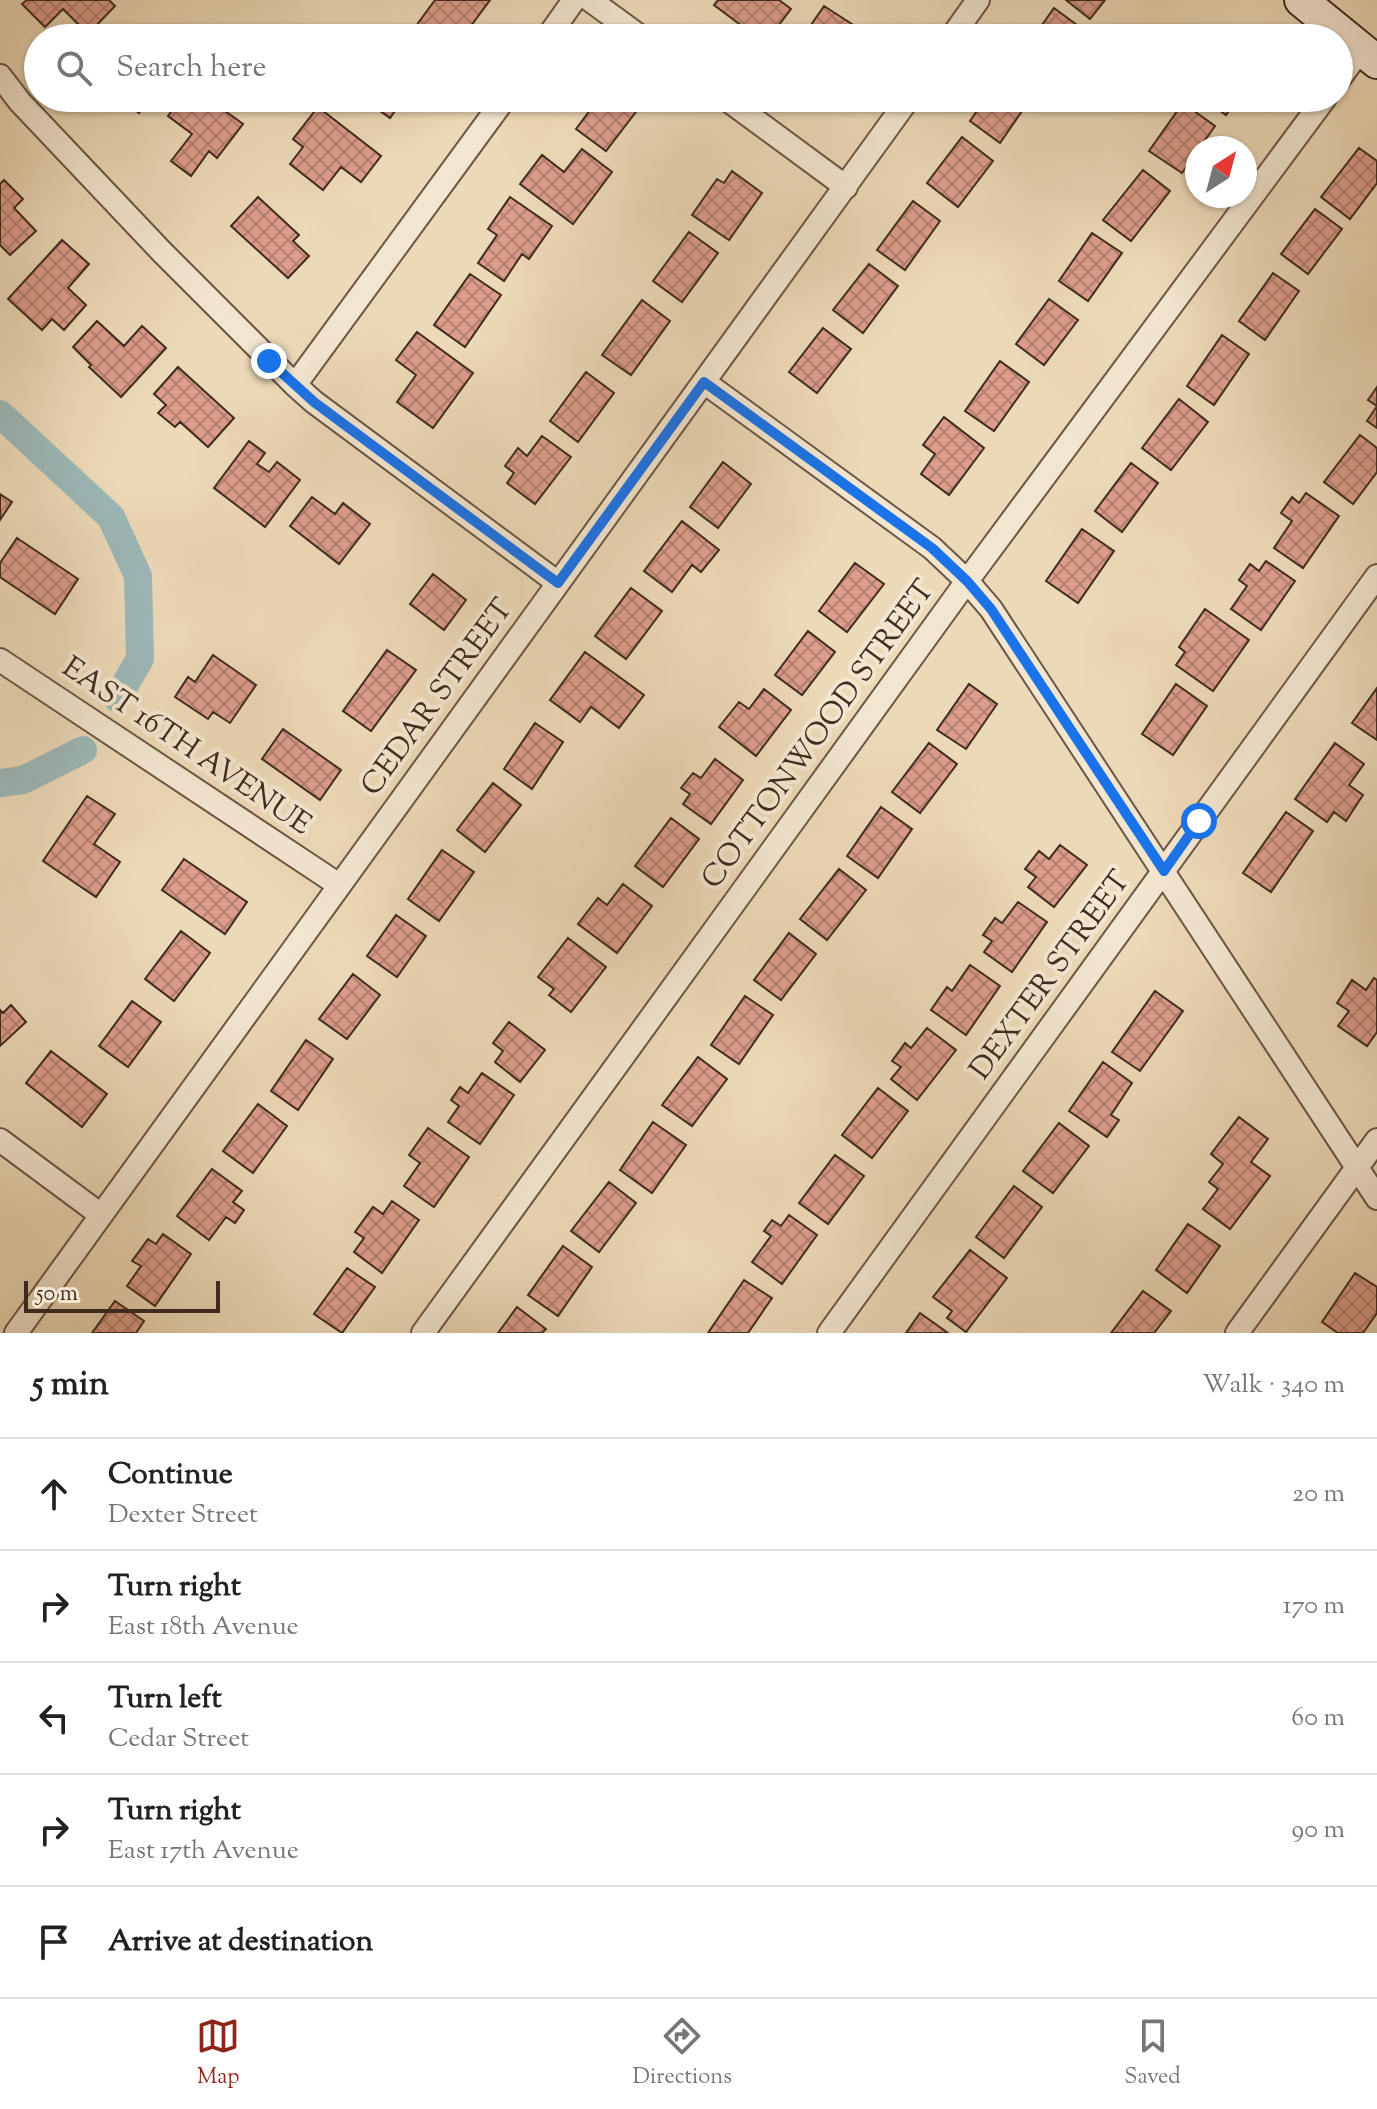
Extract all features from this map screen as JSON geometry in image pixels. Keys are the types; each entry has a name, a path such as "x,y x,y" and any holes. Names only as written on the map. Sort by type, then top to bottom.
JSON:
{"main road":[{"path":"1301,0 1331,24"},
{"path":"1353,42 1369,55"}],"street":[{"path":"557,24 574,0"},
{"path":"590,0 623,24"},
{"path":"961,24 978,0"},
{"path":"1353,68 1369,55"},
{"path":"0,76 24,106"},
{"path":"29,112 140,229 314,402 558,583"},
{"path":"295,385 495,112"},
{"path":"744,112 846,187"},
{"name":"CEDAR STREET","path":"16,1333 899,112"},
{"name":"COTTONWOOD STREET","path":"423,1333 967,581 1315,112"},
{"path":"704,382 932,548 991,609 1377,1198"},
{"name":"DEXTER STREET","path":"829,1333 1377,576"},
{"name":"EAST 16TH AVENUE","path":"0,660 339,885"},
{"path":"0,1140 101,1215"},
{"path":"1237,1333 1377,1140"}],"building":[{"path":"27,0 109,0 115,6 98,24 78,24 63,9 48,24 42,24 22,4"},
{"path":"435,0 490,0 472,24 417,24"},
{"path":"718,0 779,0 791,9 780,24 739,24 714,5"},
{"path":"1066,0 1105,0 1090,19"},
{"path":"824,6 852,24 812,24"},
{"path":"1054,8 1076,24 1043,24"},
{"path":"171,112 227,112 243,124 217,158 209,151 191,176 171,161 192,134 168,116"},
{"path":"314,112 324,112 381,156 361,182 341,167 323,190 290,164 303,147 293,139"},
{"path":"589,112 636,112 606,151 576,129"},
{"path":"976,112 1021,112 1000,143 970,121"},
{"path":"1177,112 1196,112 1215,126 1208,136 1185,136 1185,169 1182,173 1149,151"},
{"path":"962,137 993,161 958,207 927,183"},
{"path":"1359,148 1377,161 1377,183 1350,219 1321,197"},
{"path":"582,149 612,172 573,224 520,184 542,155 564,172"},
{"path":"1143,170 1170,191 1131,241 1103,220"},
{"path":"732,171 762,193 729,240 692,215 717,179 724,183"},
{"path":"4,180 23,199 14,208 36,231 10,255 0,245 0,184"},
{"path":"258,197 299,235 293,241 309,256 288,278 231,226"},
{"path":"510,197 552,226 529,259 522,254 504,281 478,263 497,235 488,229"},
{"path":"913,201 940,221 905,270 877,250"},
{"path":"1315,209 1342,229 1308,274 1281,254"},
{"path":"689,232 718,253 682,302 653,281"},
{"path":"1092,233 1122,253 1088,301 1059,281"},
{"path":"62,240 89,264 68,288 86,305 64,330 52,319 42,330 8,299"},
{"path":"869,264 898,286 863,333 833,310"},
{"path":"1273,273 1299,291 1265,340 1239,321"},
{"path":"470,274 501,295 465,347 434,325"},
{"path":"1049,299 1078,320 1044,365 1016,344"},
{"path":"642,300 670,321 631,375 602,355"},
{"path":"97,321 124,346 142,326 166,348 121,397 73,347"},
{"path":"823,328 851,349 817,393 789,372"},
{"path":"417,332 473,373 433,428 397,402 416,375 396,360"},
{"path":"1222,335 1249,354 1214,405 1187,386"},
{"path":"1000,361 1029,382 994,431 965,411"},
{"path":"178,367 234,418 208,447 180,422 175,427 158,413 166,405 154,394"},
{"path":"586,372 614,393 578,442 550,421"},
{"path":"1377,387 1377,406 1368,400"},
{"path":"1179,399 1208,422 1171,470 1142,448"},
{"path":"1377,406 1377,428 1367,421"},
{"path":"944,417 984,448 949,495 921,474 935,454 923,445"},
{"path":"1360,435 1377,448 1377,472 1353,504 1324,482"},
{"path":"542,436 571,457 535,504 507,483 514,473 505,466 518,448 527,456"},
{"path":"249,441 265,453 257,464 269,472 277,462 300,480 265,527 214,488"},
{"path":"723,462 751,484 718,528 690,507"},
{"path":"1131,463 1158,483 1122,532 1095,511"},
{"path":"1306,493 1339,516 1303,568 1274,548 1292,521 1281,513 1292,497 1299,503"},
{"path":"0,494 12,502 0,520"},
{"path":"312,497 335,514 343,503 370,524 339,564 290,526"},
{"path":"682,521 719,550 701,572 692,565 672,592 644,571"},
{"path":"1082,529 1114,551 1078,603 1046,581"},
{"path":"17,538 78,579 55,614 0,577 0,563"},
{"path":"1266,561 1295,581 1261,630 1231,609 1247,586 1239,580 1250,564 1259,571"},
{"path":"855,563 884,584 847,632 819,611"},
{"path":"433,574 466,600 444,630 410,604"},
{"path":"631,588 662,611 626,659 595,636"},
{"path":"1205,609 1249,640 1213,691 1176,665 1185,652 1179,647"},
{"path":"808,631 835,652 802,695 775,675"},
{"path":"387,650 416,670 371,731 343,711"},
{"path":"585,652 644,695 619,728 591,707 580,722 550,700"},
{"path":"213,655 256,685 230,723 213,712 208,719 175,697 188,677 195,682"},
{"path":"969,684 997,704 966,749 937,730"},
{"path":"1176,684 1207,706 1173,755 1142,734"},
{"path":"1377,688 1377,740 1352,723"},
{"path":"764,689 791,710 756,756 719,727 739,702 749,709"},
{"path":"535,723 563,742 532,789 504,769"},
{"path":"283,729 341,770 320,800 262,759"},
{"path":"929,743 957,764 920,813 892,792"},
{"path":"1335,743 1364,764 1349,785 1363,795 1346,821 1334,812 1327,822 1295,799"},
{"path":"715,759 743,780 711,824 683,804 690,794 681,788 693,773 701,778"},
{"path":"493,783 521,805 485,852 457,830"},
{"path":"87,796 115,814 94,844 120,862 96,897 43,861"},
{"path":"881,807 912,829 878,878 847,856"},
{"path":"1286,812 1313,831 1271,892 1243,873"},
{"path":"671,818 699,839 663,887 635,866"},
{"path":"1060,845 1087,865 1054,907 1028,887 1036,877 1025,869 1039,851 1049,859"},
{"path":"442,850 474,872 439,921 408,899"},
{"path":"184,859 247,902 225,934 162,890"},
{"path":"839,869 866,890 827,940 800,919"},
{"path":"623,884 652,906 617,953 578,924 598,898 607,905"},
{"path":"1018,902 1047,922 1012,972 984,952 992,941 983,935 995,918 1002,923"},
{"path":"396,915 426,936 397,977 367,956"},
{"path":"181,931 210,953 174,1001 145,979"},
{"path":"789,933 816,954 781,1000 754,980"},
{"path":"568,938 606,967 571,1012 549,995 554,989 538,977"},
{"path":"970,965 1000,986 966,1035 931,1010 947,987 952,991"},
{"path":"353,974 380,995 347,1039 319,1019"},
{"path":"1374,978 1377,980 1377,1032 1367,1046 1338,1026 1349,1011 1337,1003 1352,980 1366,990"},
{"path":"1155,991 1183,1011 1140,1071 1112,1052"},
{"path":"745,996 773,1015 739,1064 711,1045"},
{"path":"132,1001 161,1022 128,1067 99,1046"},
{"path":"11,1005 26,1022 0,1046 0,1010 3,1013"},
{"path":"509,1022 545,1050 520,1082 495,1062 503,1051 493,1043"},
{"path":"927,1028 956,1050 917,1100 891,1079 901,1067 892,1061 905,1043 911,1048"},
{"path":"306,1040 333,1059 298,1110 271,1091"},
{"path":"51,1051 107,1094 82,1127 26,1083"},
{"path":"698,1057 727,1079 692,1126 662,1105"},
{"path":"1103,1062 1132,1083 1111,1115 1119,1120 1107,1137 1069,1111"},
{"path":"482,1073 514,1095 480,1144 448,1122 459,1106 451,1100 460,1087 468,1093"},
{"path":"878,1088 908,1111 872,1158 842,1135"},
{"path":"258,1104 287,1126 253,1173 223,1151"},
{"path":"1239,1117 1268,1139 1251,1162 1270,1176 1230,1229 1203,1209 1218,1189 1209,1182 1223,1164 1211,1154"},
{"path":"653,1122 686,1145 652,1193 620,1170"},
{"path":"1059,1123 1089,1146 1053,1193 1023,1171"},
{"path":"428,1128 469,1157 434,1207 404,1186 420,1163 409,1155"},
{"path":"835,1155 864,1176 828,1224 799,1203"},
{"path":"212,1169 242,1191 233,1202 244,1210 235,1223 226,1217 209,1240 177,1216"},
{"path":"609,1182 636,1203 599,1252 571,1231"},
{"path":"1014,1186 1042,1207 1004,1258 976,1237"},
{"path":"392,1201 419,1220 382,1273 354,1252 364,1238 355,1232 373,1207 383,1214"},
{"path":"789,1215 817,1235 782,1284 752,1262 771,1236 764,1231 772,1220 781,1226"},
{"path":"1188,1224 1220,1246 1187,1293 1156,1270"},
{"path":"163,1234 191,1254 155,1306 127,1286 141,1266 132,1261 148,1239 156,1244"},
{"path":"563,1246 592,1267 558,1316 528,1295"},
{"path":"970,1250 1007,1278 966,1332 947,1318 952,1311 933,1297"},
{"path":"347,1268 375,1287 342,1333 314,1314"},
{"path":"1355,1273 1377,1287 1377,1313 1363,1333 1338,1333 1322,1322"},
{"path":"744,1280 772,1298 748,1333 708,1333"},
{"path":"1143,1291 1171,1311 1154,1333 1111,1333"},
{"path":"115,1301 144,1321 136,1333 92,1333"},
{"path":"517,1307 546,1329 542,1333 498,1333"},
{"path":"920,1313 948,1333 906,1333"}],"waterway":[{"path":"0,414 111,517 138,576 140,659 117,698"},
{"path":"0,783 23,780 83,750"}],"route":[{"path":"269,361 314,402 558,583 704,382 932,548 967,581 991,609 1164,871 1199,821"}]}
